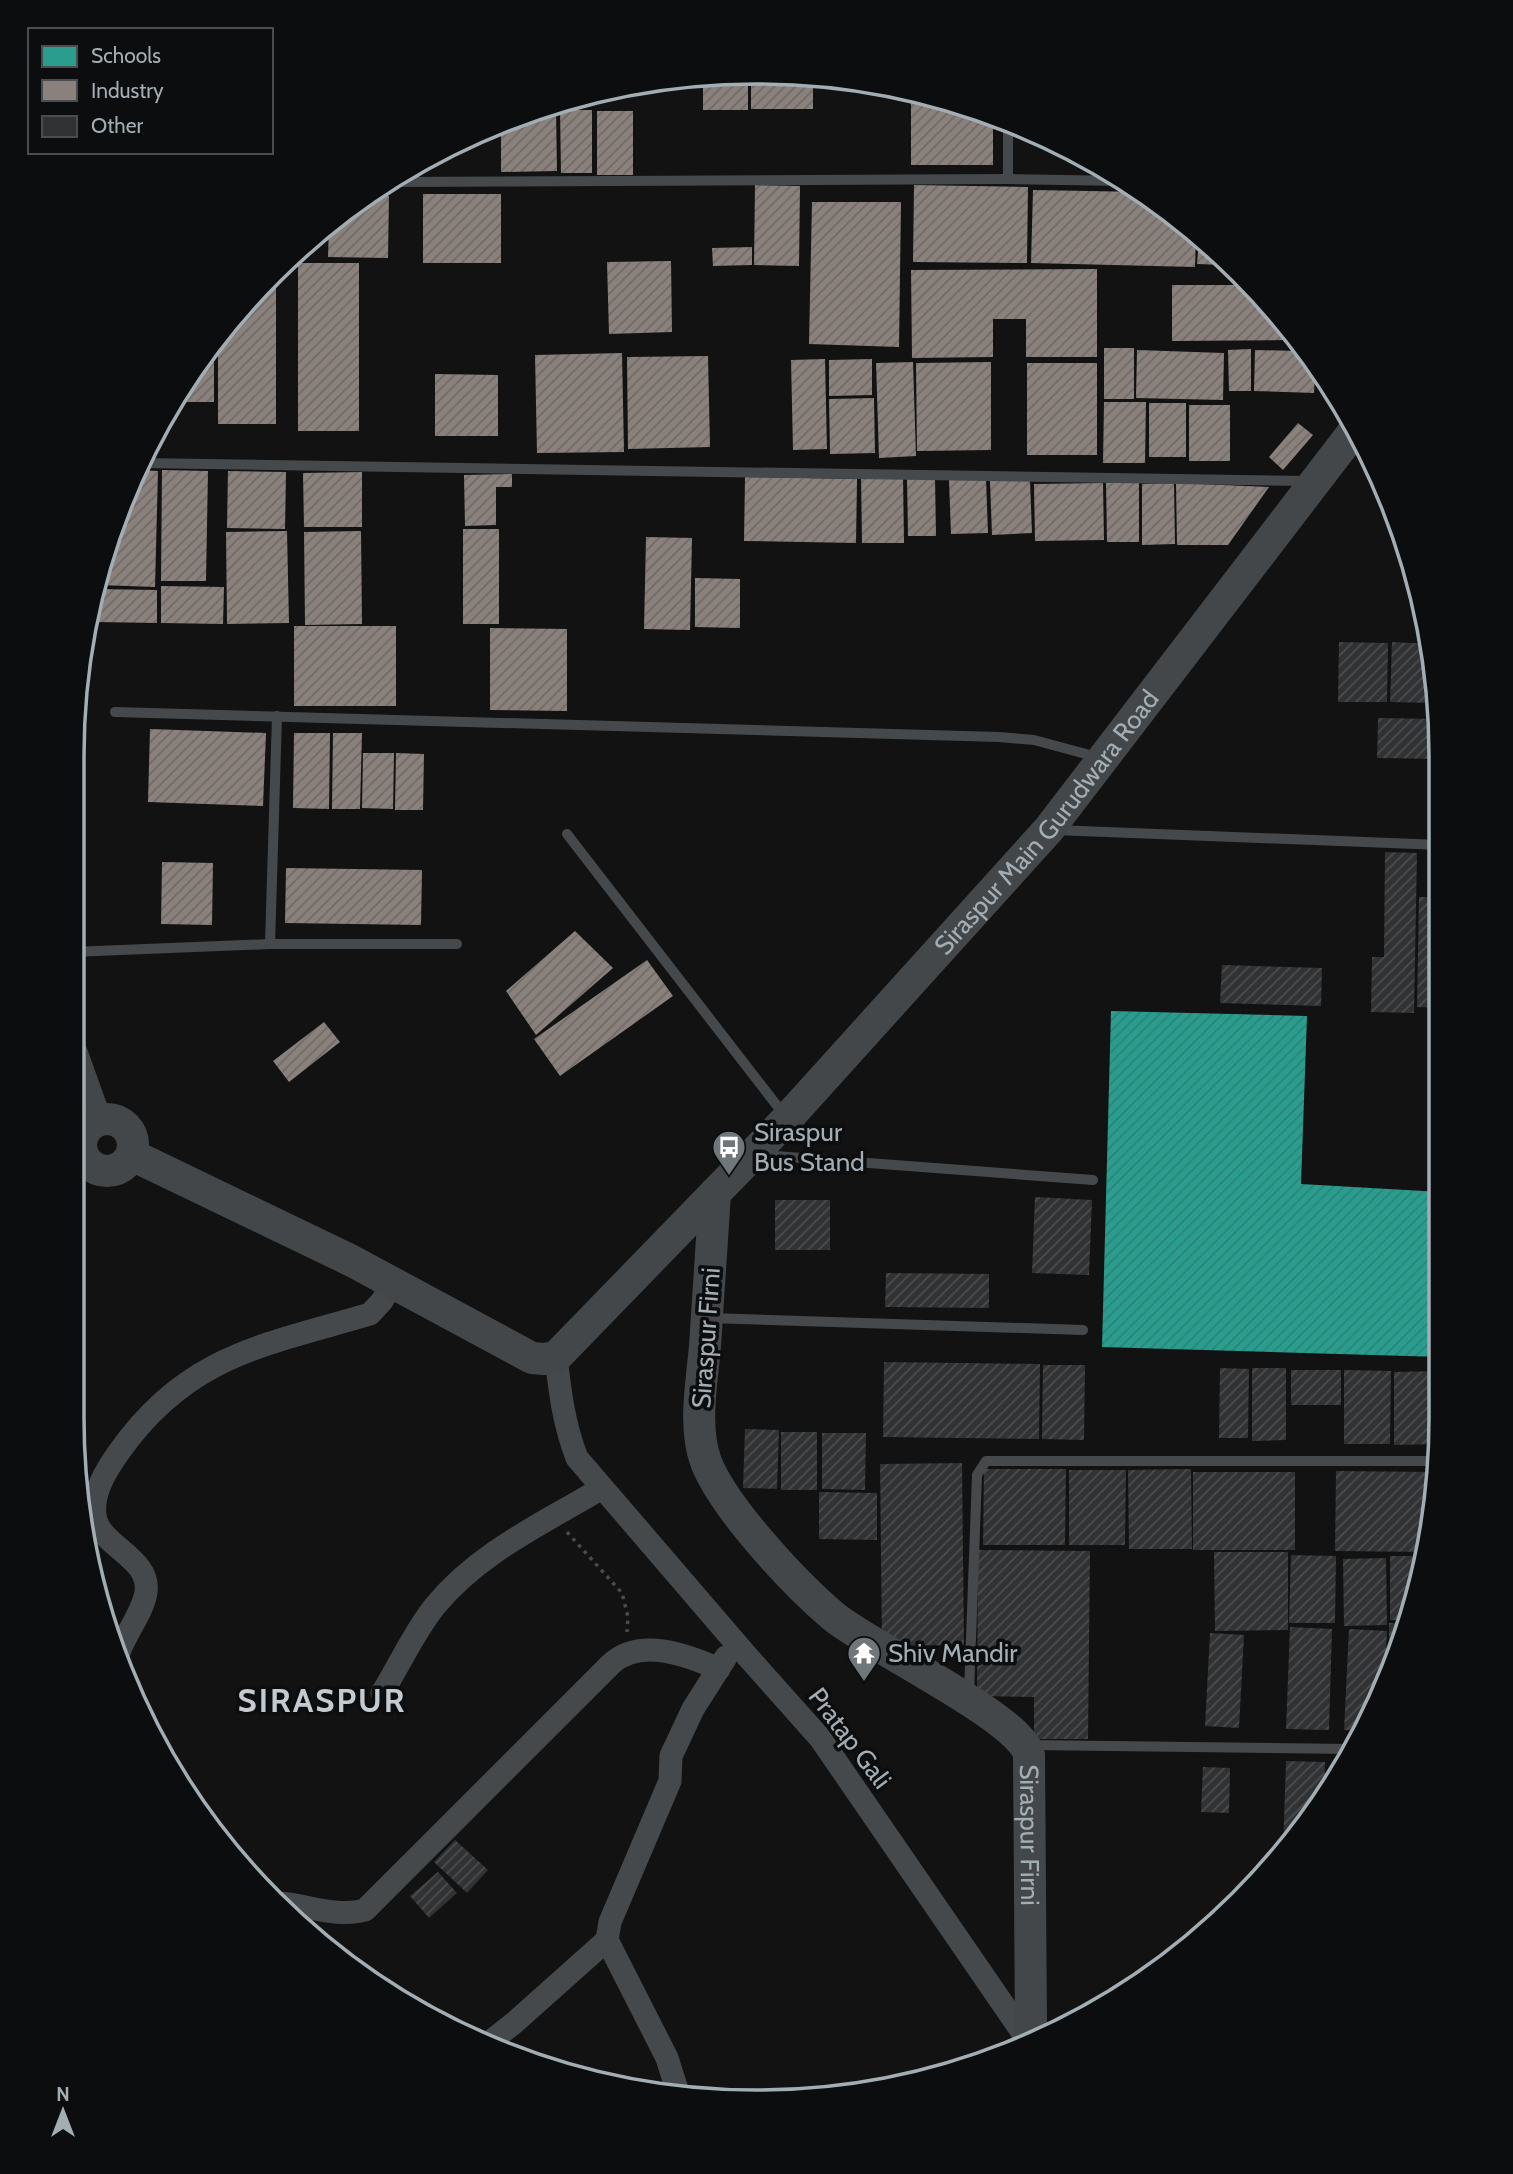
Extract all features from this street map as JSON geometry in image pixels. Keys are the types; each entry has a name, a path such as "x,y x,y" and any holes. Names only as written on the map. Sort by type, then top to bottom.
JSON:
{"street":[{"name":"Siraspur Main Gurudwara Road","path":"715,1193 787,1119 1049,829 1349,438"},
{"path":"84,1088 96,1121"},
{"path":"84,1137 88,1127 96,1121 117,1120 132,1134 134,1144 132,1155 120,1168 111,1171 84,1165"},
{"path":"132,1155 352,1261 532,1358 556,1357"},
{"name":"Siraspur Firni","path":"715,1193 701,1435 705,1460 733,1508 790,1574 834,1618 912,1668 969,1700 1001,1722 1027,1745 1032,2031"},
{"name":"Siraspur Firni","path":"556,1357 715,1193"},
{"path":"123,1643 145,1596 145,1580 140,1570 99,1528 94,1505 107,1468 125,1443 167,1397 219,1363 250,1349 370,1314 392,1284"},
{"name":"Pratap Gali","path":"556,1357 569,1437 578,1458 820,1738 1028,2033"},
{"path":"382,1693 424,1620 446,1594 480,1563 509,1543 602,1488"},
{"path":"676,2085 667,2057 607,1940 610,1922 670,1781 671,1756 693,1709 736,1643"},
{"path":"294,1906 338,1913 353,1913 365,1909 625,1653 636,1650 659,1651 694,1658 719,1669"},
{"path":"495,2037 607,1940"}],"lane":[{"path":"1009,133 1009,179"},
{"path":"407,182 1104,181"},
{"path":"151,463 1314,481"},
{"path":"116,712 999,737 1034,740 1104,759"},
{"path":"270,944 277,716"},
{"path":"1049,829 1429,845"},
{"path":"566,834 787,1119"},
{"path":"84,952 270,944 457,944"},
{"path":"752,1154 1093,1180"},
{"path":"707,1317 1083,1330"},
{"path":"969,1700 977,1475 986,1461 1428,1461"},
{"path":"1027,1745 1342,1749"}],"path":[{"path":"554,1517 622,1593 628,1617 625,1653"}],"building: Schools":[{"path":"1111,1011 1307,1016 1301,1184 1429,1191 1429,1357 1102,1347"}],"building: Industry":[{"path":"748,84 748,110 703,110 703,86"},
{"path":"751,84 813,86 813,109 751,109"},
{"path":"911,102 993,127 993,165 911,165"},
{"path":"572,110 592,110 592,173 561,173 560,114"},
{"path":"597,111 633,111 633,175 597,175"},
{"path":"556,115 557,171 501,172 501,134"},
{"path":"755,185 800,186 799,266 754,265"},
{"path":"914,185 1028,187 1027,263 913,262"},
{"path":"1033,190 1121,192 1196,247 1195,267 1031,263"},
{"path":"423,194 501,194 501,263 423,263"},
{"path":"389,196 388,258 328,257 329,238 383,197"},
{"path":"812,202 901,202 899,347 809,344"},
{"path":"752,247 752,265 713,266 712,248"},
{"path":"1198,249 1215,265 1197,264"},
{"path":"671,261 672,332 609,334 607,262"},
{"path":"359,263 359,431 298,431 298,265"},
{"path":"1097,269 1097,357 1026,357 1026,319 993,319 993,357 912,358 911,270"},
{"path":"1172,285 1236,285 1284,340 1172,341"},
{"path":"276,286 276,424 218,424 218,354"},
{"path":"1104,348 1134,348 1134,399 1104,399"},
{"path":"1251,349 1251,391 1229,391 1228,350"},
{"path":"1137,350 1224,353 1223,400 1136,398"},
{"path":"1255,350 1293,351 1315,381 1314,393 1254,391"},
{"path":"622,353 624,452 537,453 535,355"},
{"path":"708,356 710,447 628,449 627,357"},
{"path":"214,359 214,402 185,402"},
{"path":"825,359 827,449 793,450 791,360"},
{"path":"872,359 872,395 829,396 829,360"},
{"path":"913,362 916,456 879,458 876,363"},
{"path":"991,362 991,450 917,451 916,363"},
{"path":"1027,363 1097,363 1097,455 1027,455"},
{"path":"435,374 498,375 498,436 435,436"},
{"path":"874,398 875,453 830,454 829,399"},
{"path":"1104,402 1146,402 1145,463 1103,463"},
{"path":"1149,403 1186,403 1186,457 1149,457"},
{"path":"1189,405 1230,405 1230,461 1189,461"},
{"path":"1298,423 1313,435 1283,470 1269,457"},
{"path":"162,470 208,471 206,581 161,581"},
{"path":"148,471 158,471 155,587 106,585 120,540"},
{"path":"228,471 286,472 285,529 227,528"},
{"path":"362,472 362,527 304,527 303,473"},
{"path":"512,474 512,487 496,487 496,525 465,526 464,475"},
{"path":"861,475 903,475 904,543 862,543"},
{"path":"745,477 857,479 856,543 744,541"},
{"path":"907,478 935,478 936,536 908,536"},
{"path":"986,479 988,533 951,534 949,480"},
{"path":"1030,480 1032,533 992,535 990,481"},
{"path":"1103,483 1104,540 1035,541 1034,484"},
{"path":"1106,483 1139,483 1139,542 1107,542"},
{"path":"1174,483 1175,544 1142,545 1142,484"},
{"path":"1176,483 1269,487 1228,545 1177,545"},
{"path":"463,529 499,529 499,624 463,624"},
{"path":"287,531 289,623 227,624 226,532"},
{"path":"361,531 362,624 305,625 304,532"},
{"path":"646,537 692,538 690,630 644,629"},
{"path":"695,578 740,579 740,628 695,627"},
{"path":"161,586 224,587 223,624 161,623"},
{"path":"105,589 157,590 157,623 98,622"},
{"path":"294,626 396,626 396,706 294,706"},
{"path":"490,628 567,629 567,711 490,710"},
{"path":"150,729 266,733 263,806 148,802"},
{"path":"294,733 330,733 329,809 293,808"},
{"path":"333,733 362,733 360,809 332,809"},
{"path":"363,753 394,753 393,809 362,808"},
{"path":"396,753 424,754 423,810 395,810"},
{"path":"162,862 213,863 212,925 161,924"},
{"path":"286,868 422,870 421,925 285,923"},
{"path":"575,931 613,968 536,1035 506,991"},
{"path":"647,960 673,996 560,1076 534,1039"},
{"path":"324,1022 340,1042 289,1082 273,1061"}],"building: Other":[{"path":"1339,642 1388,643 1387,702 1338,702"},
{"path":"1392,642 1419,643 1427,703 1390,702"},
{"path":"1378,718 1428,719 1429,759 1377,758"},
{"path":"1385,852 1417,853 1414,1013 1371,1012 1372,957 1384,957"},
{"path":"1419,897 1429,897 1429,1008 1417,1007"},
{"path":"1222,965 1322,968 1321,1006 1220,1003"},
{"path":"1035,1197 1092,1200 1089,1275 1032,1273"},
{"path":"775,1200 830,1200 830,1250 775,1250"},
{"path":"886,1273 989,1274 989,1308 885,1307"},
{"path":"884,1362 1040,1364 1039,1439 883,1437"},
{"path":"1043,1365 1085,1365 1084,1440 1042,1439"},
{"path":"1220,1368 1249,1369 1248,1438 1219,1438"},
{"path":"1252,1368 1286,1368 1286,1440 1252,1441"},
{"path":"1291,1370 1341,1370 1341,1405 1291,1405"},
{"path":"1344,1370 1391,1371 1390,1444 1344,1444"},
{"path":"1429,1371 1428,1444 1394,1445 1394,1372"},
{"path":"745,1429 779,1430 777,1489 743,1488"},
{"path":"781,1432 817,1432 817,1490 781,1490"},
{"path":"822,1433 866,1433 865,1490 822,1489"},
{"path":"962,1463 964,1645 882,1646 880,1464"},
{"path":"984,1469 1066,1469 1065,1545 983,1545"},
{"path":"1191,1469 1192,1549 1129,1549 1128,1470"},
{"path":"1069,1470 1126,1470 1125,1545 1069,1545"},
{"path":"1336,1471 1427,1472 1415,1552 1335,1551"},
{"path":"1193,1472 1295,1472 1295,1550 1193,1550"},
{"path":"819,1492 877,1493 877,1540 819,1539"},
{"path":"978,1550 1090,1551 1088,1739 1034,1739 1034,1697 977,1696"},
{"path":"1214,1552 1288,1552 1288,1630 1215,1631"},
{"path":"1291,1555 1336,1556 1335,1623 1289,1623"},
{"path":"1390,1556 1414,1556 1397,1620 1390,1620"},
{"path":"1386,1558 1387,1625 1344,1626 1343,1559"},
{"path":"1389,1623 1396,1623 1393,1634 1389,1645"},
{"path":"1290,1627 1332,1629 1329,1730 1286,1729"},
{"path":"1349,1629 1387,1631 1386,1654 1378,1675 1352,1730 1344,1730"},
{"path":"1210,1633 1244,1635 1239,1728 1205,1726"},
{"path":"1286,1761 1325,1762 1325,1777 1284,1835"},
{"path":"1203,1767 1230,1768 1229,1813 1201,1812"},
{"path":"455,1840 488,1870 467,1893 434,1862"},
{"path":"438,1872 457,1893 429,1918 410,1896"}],"place":[{"name":"Siraspur Bus Stand","path":"729,1177"},
{"name":"Shiv Mandir","path":"864,1683"}],"district":[{"name":"SIRASPUR","path":"322,1700"}]}
